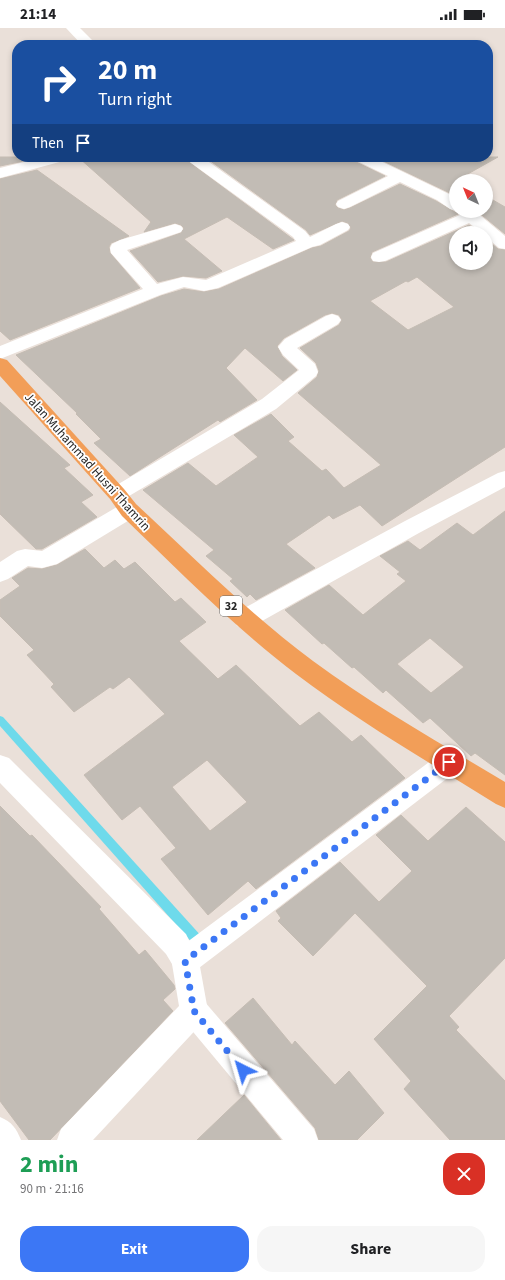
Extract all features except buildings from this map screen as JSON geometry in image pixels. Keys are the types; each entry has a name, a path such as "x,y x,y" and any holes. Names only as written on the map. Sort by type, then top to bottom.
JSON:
{"highway":[{"name":"Jalan Muhammad Husni Thamrin","path":"0,364 123,502 245,619 304,667 363,709 505,796"}],"street":[{"path":"73,28 85,40"},
{"path":"0,173 43,162"},
{"path":"199,162 299,234 306,243"},
{"path":"371,162 449,201"},
{"path":"344,204 400,176"},
{"path":"379,257 458,218"},
{"path":"474,218 505,244"},
{"path":"0,353 154,291 184,282 204,286 212,284 306,243 314,241 342,227"},
{"path":"154,291 119,253 118,248 126,244 175,229"},
{"path":"0,573 25,557 42,560 49,558 123,502 269,404 292,384 309,372 308,368 289,351 287,347 291,343 332,320"},
{"path":"245,619 412,527 505,478"},
{"path":"185,961 449,762"},
{"path":"0,766 176,944 185,961 194,1011 303,1140"},
{"path":"72,1140 194,1011"},
{"path":"0,1132 6,1140"}],"waterway":[{"path":"0,720 199,942"}],"route":[{"path":"243,1070 194,1011 185,961 449,762"}]}
